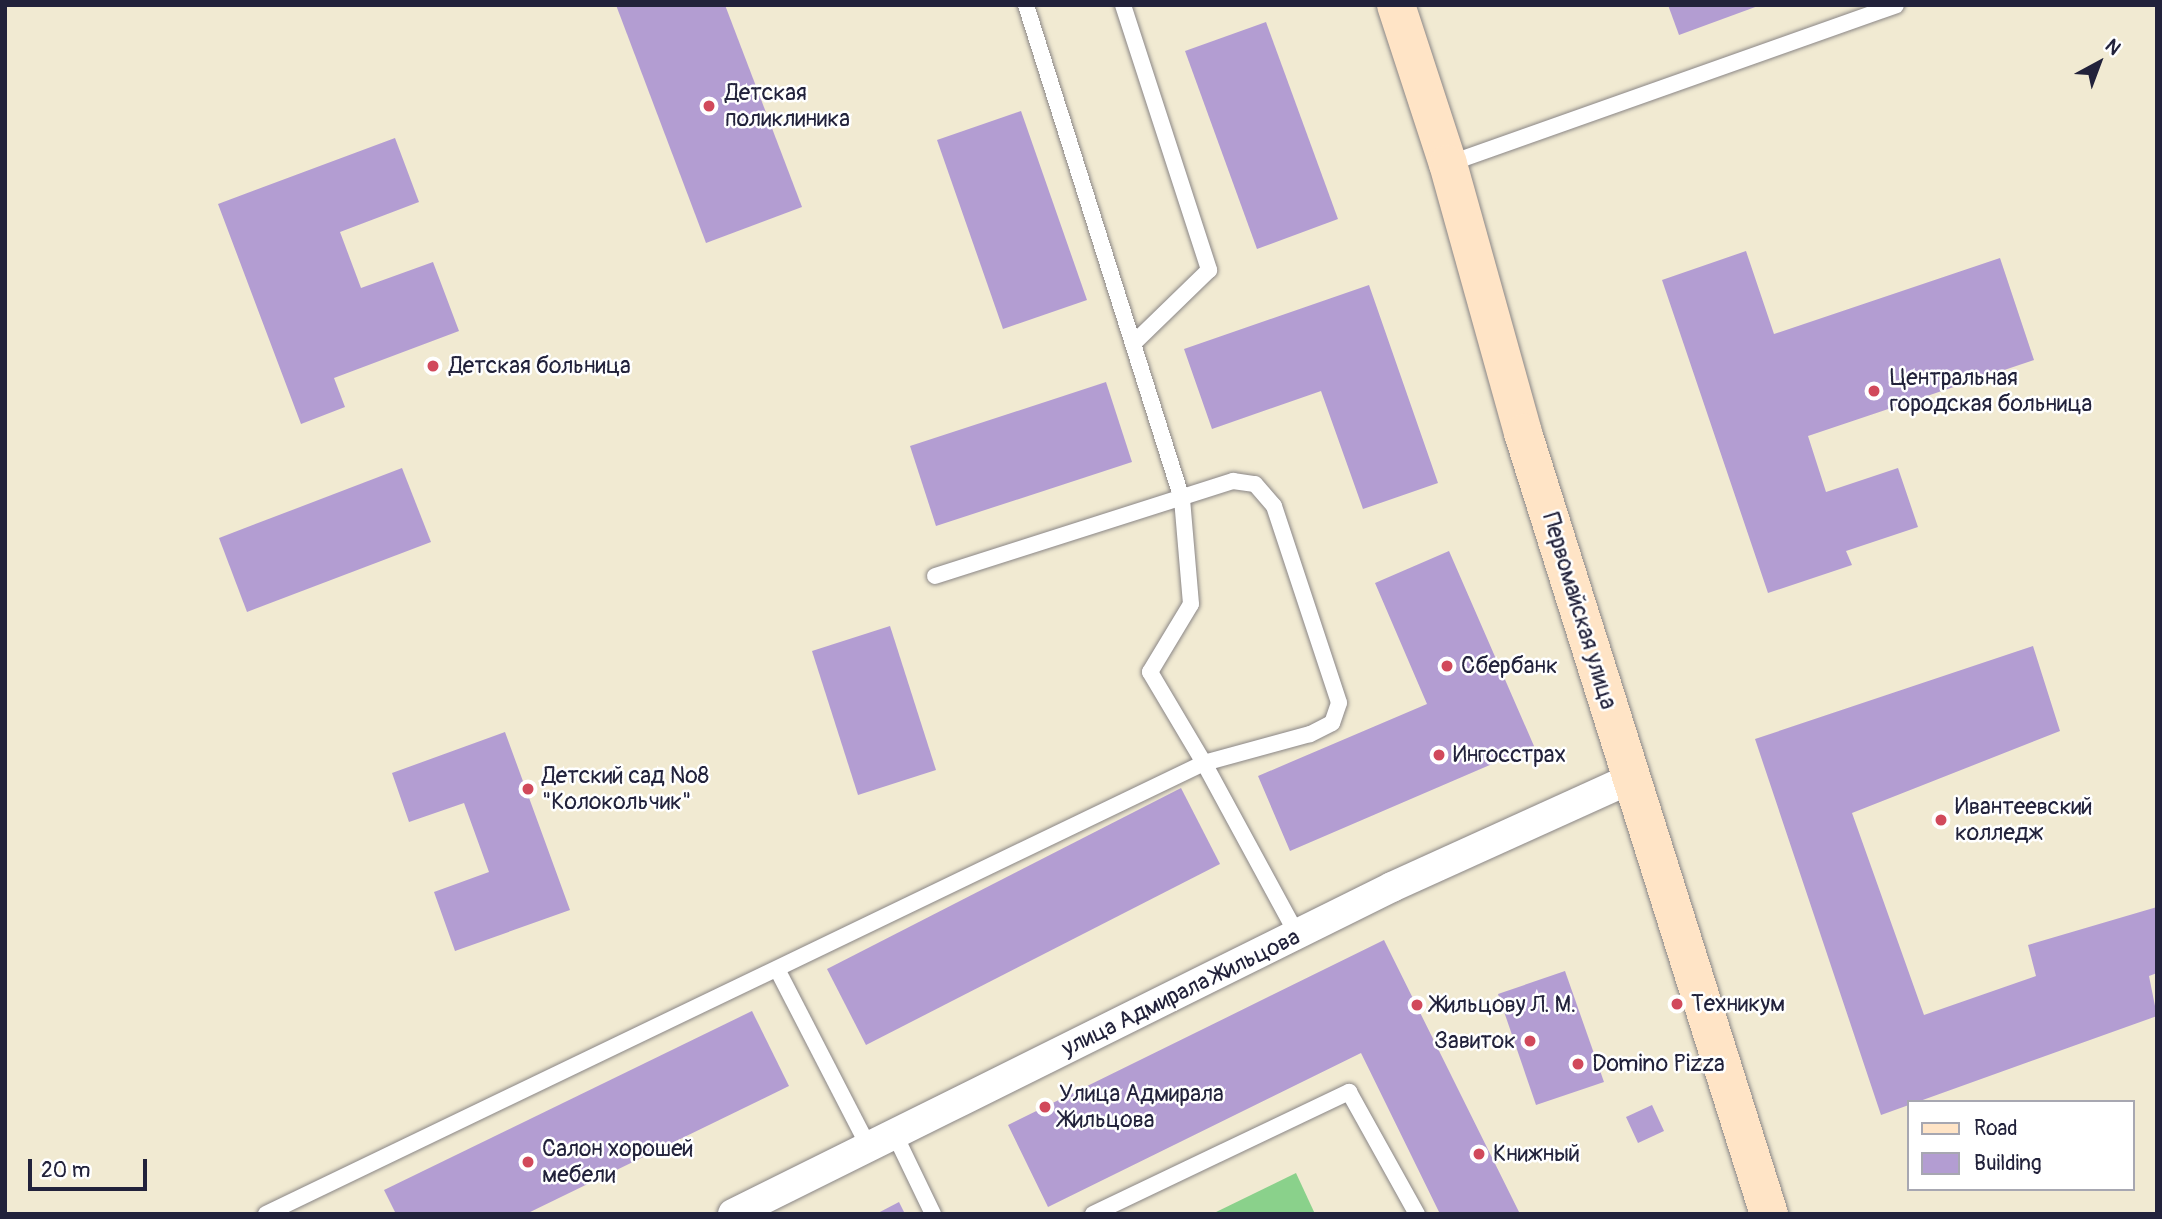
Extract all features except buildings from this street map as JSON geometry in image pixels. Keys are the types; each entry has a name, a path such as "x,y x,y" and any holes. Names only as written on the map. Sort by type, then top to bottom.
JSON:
{"main road":[{"name":"Первомайская улица","path":"1396,5 1447,164 1523,433 1769,1214"}],"street":[{"name":"улица Адмирала Жильцова","path":"733,1214 1298,936 1392,887 1632,778"}],"lane":[{"path":"1026,5 1135,342 1182,499 1191,604 1150,672 1204,763 1298,936"},
{"path":"1123,5 1209,270 1135,342"},
{"path":"1447,164 1896,5"},
{"path":"270,1213 778,971 1204,763 1310,734 1332,723 1339,703 1274,506 1255,485 1233,481 935,576"},
{"path":"778,971 882,1141 933,1214"},
{"path":"1093,1214 1349,1092 1418,1214"}],"green space":[{"path":"1296,1173 1315,1214 1212,1214"}],"place":[{"name":"Детская поликлиника","path":"709,106"},
{"name":"Детская больница","path":"433,366"},
{"name":"Центральная городская больница","path":"1874,391"},
{"name":"Сбербанк","path":"1447,666"},
{"name":"Ингосстрах","path":"1439,755"},
{"name":"Детский сад №8 \"Колокольчик\"","path":"528,789"},
{"name":"Ивантеевский колледж","path":"1941,820"},
{"name":"Техникум","path":"1677,1004"},
{"name":"Жильцову Л. М.","path":"1417,1005"},
{"name":"Завиток","path":"1530,1041"},
{"name":"Domino Pizza","path":"1578,1064"},
{"name":"Улица Адмирала Жильцова","path":"1045,1107"},
{"name":"Книжный","path":"1479,1154"},
{"name":"Салон хорошей мебели","path":"528,1162"}]}
